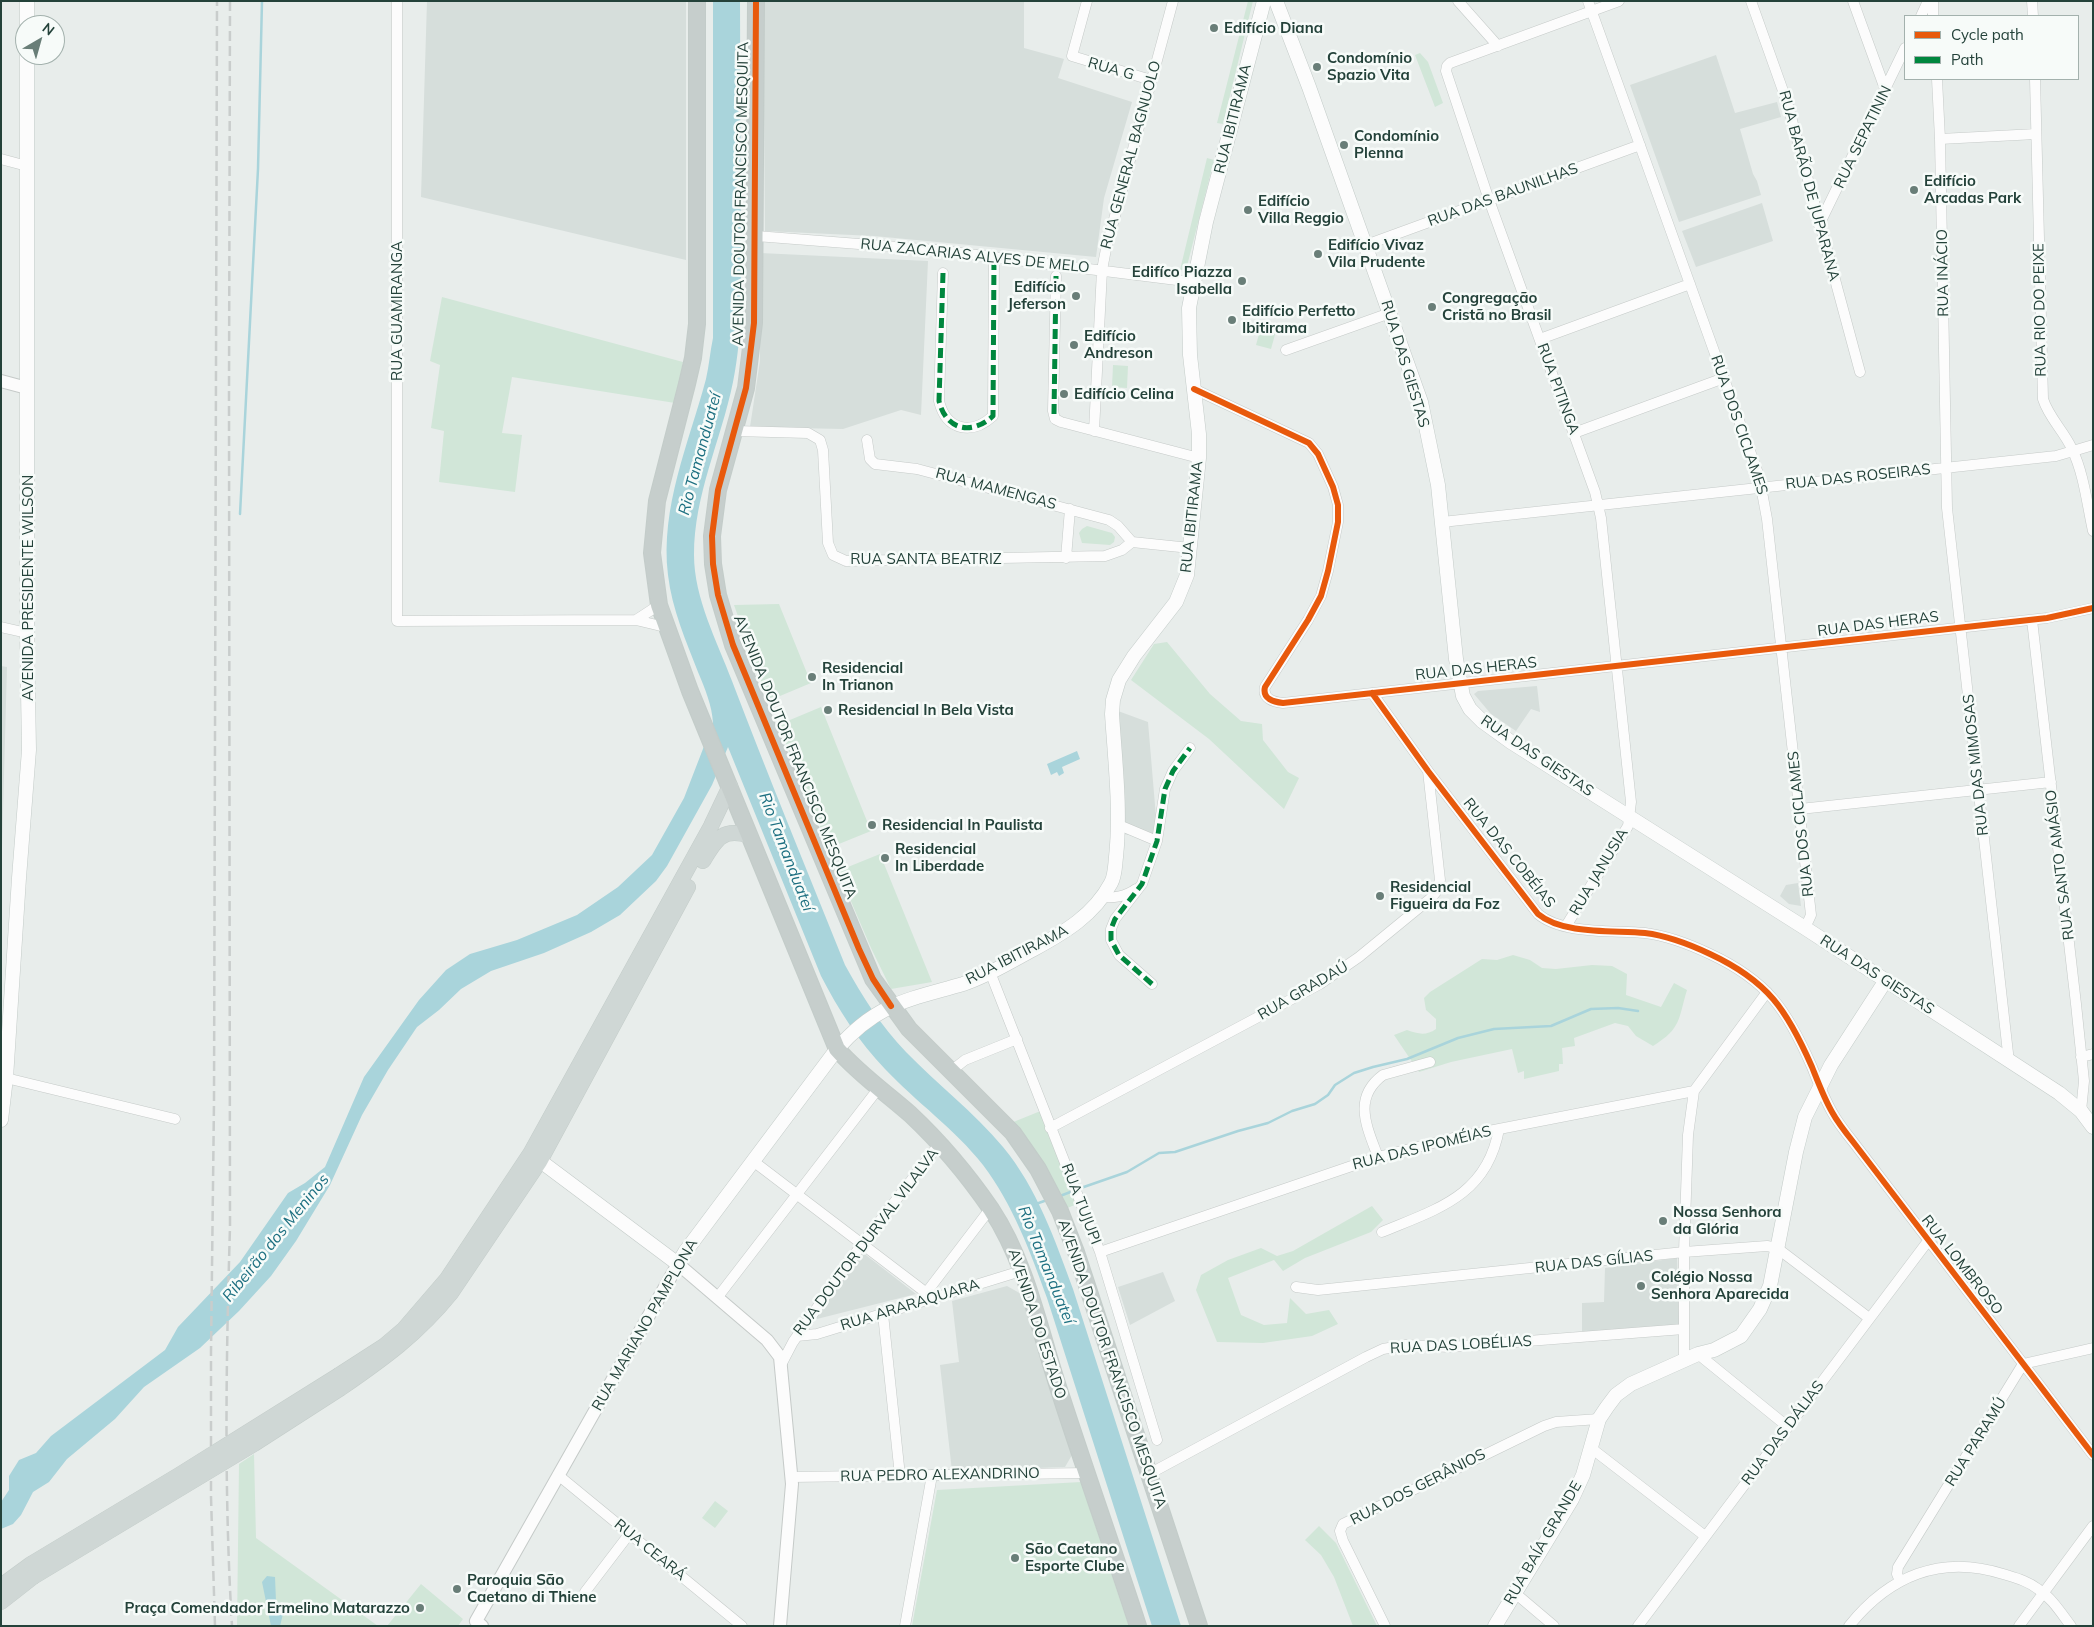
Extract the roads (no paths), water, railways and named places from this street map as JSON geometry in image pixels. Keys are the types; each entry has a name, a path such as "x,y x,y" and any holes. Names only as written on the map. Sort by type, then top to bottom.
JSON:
{"highway":[{"path":"697,1 697,324 693,358 655,510 652,553 659,605 665,627 690,691 750,836 842,1044"},
{"name":"AVENIDA DOUTOR FRANCISCO MESQUITA","path":"756,1 754,323 746,388 718,490 712,536 713,564 725,620 733,645 859,949 886,1008 1013,1132 1038,1169 1060,1211 1076,1252 1199,1626"},
{"name":"AVENIDA DO ESTADO","path":"842,1044 878,1089 908,1113 940,1143 990,1209 1010,1241 1022,1271 1061,1397 1138,1626"}],"main road":[{"path":"27,1 27,15"},
{"name":"RUA IBITIRAMA","path":"886,1008 901,1001 965,983 990,972 1068,930 1089,913 1112,882 1119,825 1112,714 1113,700 1120,680 1134,656 1166,616 1181,592 1187,575 1199,458 1199,434 1189,329 1193,282 1206,222 1264,1"},
{"name":"RUA DAS GIESTAS","path":"1276,1 1366,245 1421,402 1435,472 1442,522 1456,659 1463,696 1470,709 1493,730 1805,928 2059,1093 2081,1111 2093,1127"},
{"name":"AVENIDA PRESIDENTE WILSON","path":"1,1120 6,1078 29,750 27,633 27,65"},
{"path":"535,1157 715,818 727,779"},
{"path":"1,1586 254,1444 340,1381 404,1342 435,1312 451,1293 535,1157 713,844 724,834 738,833 750,836"},
{"name":"RUA BAÍA GRANDE","path":"1495,1626 1572,1499 1582,1475 1599,1419 1616,1395 1631,1384 1698,1354 1714,1350 1741,1336 1750,1326 1770,1286 1804,1117 1819,1085 1886,980"},
{"name":"RUA MARIANO PAMPLONA","path":"678,1264 685,1252 842,1044 860,1026 886,1008"},
{"path":"535,1157 678,1264"},
{"path":"1,1602 32,1570"}],"street":[{"name":"RUA GUAMIRANGA","path":"397,1 397,621 636,620"},
{"name":"RUA G","path":"1087,1 1072,56 1151,80"},
{"name":"RUA GENERAL BAGNUOLO","path":"1094,430 1102,270 1112,225 1173,1"},
{"path":"1458,1 1498,46"},
{"name":"RUA DOS CICLAMES","path":"1588,1 1762,488 1800,808 1810,915 1805,928"},
{"name":"RUA PITINGA","path":"1619,1 1450,63 1446,71 1489,200 1574,433 1598,505 1631,802 1630,817"},
{"name":"RUA BARÃO DE JUPARANA","path":"1751,1 1787,102 1860,372"},
{"path":"1853,1 1885,90"},
{"path":"1921,15 1928,1"},
{"path":"1933,1 1933,15"},
{"path":"2032,1 2033,15"},
{"name":"RUA SEPATININ","path":"1819,225 1904,50"},
{"name":"RUA INÁCIO","path":"1936,80 1940,139 1948,468"},
{"name":"RUA RIO DO PEIXE","path":"2035,80 2042,389 2046,410 2073,451 2082,479 2093,531"},
{"path":"1940,139 2036,134"},
{"name":"RUA DAS BAUNILHAS","path":"1366,245 1640,145"},
{"path":"1,158 27,166"},
{"name":"RUA ZACARIAS ALVES DE MELO","path":"756,236 882,244 994,256 1193,282"},
{"path":"943,273 939,401 942,412 950,424 959,428 974,426 993,416 994,256"},
{"path":"1056,276 1054,414 1058,421 1199,458"},
{"path":"1540,339 1690,284"},
{"path":"1286,350 1390,313"},
{"path":"1574,433 1724,378"},
{"path":"1,382 27,388"},
{"name":"RUA DAS HERAS","path":"1194,389 1309,444 1318,454 1336,496 1338,522 1321,596 1308,620 1265,687 1264,691 1267,698 1274,702 1283,703 1782,649 2032,620 2093,608"},
{"name":"RUA SANTA BEATRIZ","path":"735,431 808,433 820,440 823,450 828,543 833,555 839,559 856,561 1105,556 1122,550 1132,542"},
{"name":"RUA MAMENGAS","path":"867,440 870,458 875,464 917,469 1070,508 1114,523 1132,542"},
{"name":"RUA DAS ROSEIRAS","path":"1442,522 2056,456 2093,444"},
{"name":"RUA DAS MIMOSAS","path":"1948,468 1947,508 2009,1062"},
{"path":"1066,558 1070,508"},
{"path":"1132,542 1190,548"},
{"path":"636,620 659,605"},
{"path":"636,620 665,627"},
{"name":"RUA SANTO AMÁSIO","path":"2032,620 2081,1056 2083,1091 2081,1111"},
{"path":"1,626 27,633"},
{"name":"RUA DAS COBÉIAS","path":"1372,693 1428,772 1544,920 1566,926 1668,937 1691,945 1730,963 1751,977 1768,992 1781,1008 1794,1028 1819,1085"},
{"path":"1152,984 1120,955 1110,936 1115,919 1142,884 1157,841 1166,788 1173,771 1190,748"},
{"name":"RUA GRADAÚ","path":"1050,1128 1320,984 1359,957 1431,898 1436,892 1440,880 1428,772"},
{"path":"1800,808 2051,782"},
{"name":"RUA JANUSIA","path":"1566,926 1620,840 1630,817"},
{"path":"1119,825 1157,841"},
{"path":"1102,897 1115,898 1131,892 1142,884"},
{"name":"RUA TUJUPI","path":"990,972 1050,1128 1082,1202 1100,1252 1157,1440"},
{"path":"1684,1360 1684,1252 1688,1135 1694,1091 1768,992"},
{"path":"951,1071 965,1060 1017,1039"},
{"path":"2081,1056 2093,1054"},
{"path":"1378,1157 1363,1112 1368,1093 1383,1075 1430,1062"},
{"path":"6,1078 175,1119"},
{"name":"RUA LOMBROSO","path":"1819,1085 1832,1112 1854,1143 2093,1455"},
{"path":"717,1298 878,1089"},
{"name":"RUA DAS IPOMÉIAS","path":"1100,1252 1378,1157 1454,1138 1694,1091"},
{"path":"1382,1232 1452,1201 1467,1191 1488,1163 1494,1150 1499,1129"},
{"name":"RUA DOUTOR DURVAL VILALVA","path":"781,1365 795,1339 862,1244 940,1143"},
{"path":"754,1161 929,1295 990,1209"},
{"name":"RUA DAS DÁLIAS","path":"1638,1626 1928,1241"},
{"name":"RUA DAS GÍLIAS","path":"1296,1287 1318,1290 1684,1252 1767,1246 1777,1248"},
{"path":"1777,1248 1869,1318"},
{"path":"678,1264 774,1347 780,1357 792,1502 780,1626"},
{"name":"RUA MARIANO PAMPLONA","path":"477,1624 558,1475 678,1264"},
{"name":"RUA ARARAQUARA","path":"795,1339 883,1314 929,1295 1022,1271"},
{"path":"883,1314 900,1476"},
{"name":"RUA DAS LOBÉLIAS","path":"1149,1474 1366,1358 1394,1346 1459,1346 1684,1330"},
{"name":"RUA DOUTOR DURVAL VILALVA","path":"774,1347 795,1339"},
{"path":"2023,1364 2093,1348"},
{"path":"1698,1354 1788,1427"},
{"name":"RUA PARAMÚ","path":"1900,1581 1897,1574 1898,1567 2023,1364"},
{"name":"RUA DOS GERÂNIOS","path":"1384,1626 1343,1541 1340,1531 1343,1524 1544,1426 1556,1422 1599,1419"},
{"path":"1591,1448 1705,1536"},
{"name":"RUA PEDRO ALEXANDRINO","path":"791,1477 1088,1473"},
{"name":"RUA CEARÁ","path":"558,1475 742,1626"},
{"path":"905,1626 932,1475"},
{"path":"2019,1626 2093,1526"},
{"path":"585,1592 630,1533"},
{"path":"1849,1626 1876,1596 1914,1574 1933,1569 1974,1567 2026,1581 2044,1593 2071,1626"},
{"path":"1515,1592 1554,1626"}],"water":[{"name":"Rio Tamanduateí","path":"713,1 740,1 741,307 733,382 703,489 695,532 695,571 702,603 713,635 845,965 872,1010 888,1032 1003,1147 1026,1180 1044,1215 1073,1289 1181,1626 1152,1626 1047,1298 1012,1212 994,1180 972,1152 885,1069 866,1048 842,1013 821,976 728,747 712,785 667,866 656,881 620,915 591,932 544,953 491,971 461,989 439,1010 417,1027 388,1070 362,1115 330,1185 296,1241 271,1276 239,1311 200,1348 144,1387 115,1419 67,1459 49,1482 33,1492 21,1515 13,1524 1,1529 1,1502 9,1490 9,1476 19,1460 36,1453 51,1436 165,1350 178,1327 240,1262 288,1193 305,1183 325,1167 364,1077 419,1000 446,970 470,954 517,940 577,915 618,887 652,855 684,798 713,723 708,697 676,612 668,575 667,550 672,500 684,451 706,379 713,338"},
{"path":"1077,751 1080,759 1062,767 1064,773 1059,776 1057,772 1051,775 1047,764"},
{"path":"267,1576 275,1577 276,1601 283,1614 280,1626 271,1626 262,1582"}],"waterway":[{"path":"240,514 258,169 262,1"},
{"path":"1078,1189 1127,1172 1159,1153 1175,1152 1268,1123 1292,1111 1315,1104 1328,1095 1335,1085 1354,1073 1407,1059 1458,1038 1494,1029 1551,1026 1591,1009 1618,1008 1638,1011"},
{"path":"1060,1196 1073,1191"},
{"path":"1036,1204 1047,1200"}],"railway":[{"path":"215,1626 211,1497 211,1352 214,1102 217,1"},
{"path":"230,1 230,1227 226,1426 232,1626"}],"place":[{"name":"Edifício Diana","path":"1214,28"},
{"name":"Condomínio Spazio Vita","path":"1317,67"},
{"name":"Condomínio Plenna","path":"1344,145"},
{"name":"Edifício Arcadas Park","path":"1914,190"},
{"name":"Edifício Villa Reggio","path":"1248,210"},
{"name":"Edifício Vivaz Vila Prudente","path":"1318,254"},
{"name":"Edifíco Piazza Isabella","path":"1242,281"},
{"name":"Edifício Jeferson","path":"1076,296"},
{"name":"Congregação Cristã no Brasil","path":"1432,307"},
{"name":"Edifício Perfetto Ibitirama","path":"1232,320"},
{"name":"Edifício Andreson","path":"1074,345"},
{"name":"Edifício Celina","path":"1064,394"},
{"name":"Residencial In Trianon","path":"812,677"},
{"name":"Residencial In Bela Vista","path":"828,710"},
{"name":"Residencial In Paulista","path":"872,825"},
{"name":"Residencial In Liberdade","path":"885,858"},
{"name":"Residencial Figueira da Foz","path":"1380,896"},
{"name":"Nossa Senhora da Glória","path":"1663,1221"},
{"name":"Colégio Nossa Senhora Aparecida","path":"1641,1286"},
{"name":"São Caetano Esporte Clube","path":"1015,1558"},
{"name":"Paroquia São Caetano di Thiene","path":"457,1589"},
{"name":"Praça Comendador Ermelino Matarazzo","path":"420,1608"}],"water label":[{"name":"Ribeirão dos Meninos","path":"276,1238"}]}
